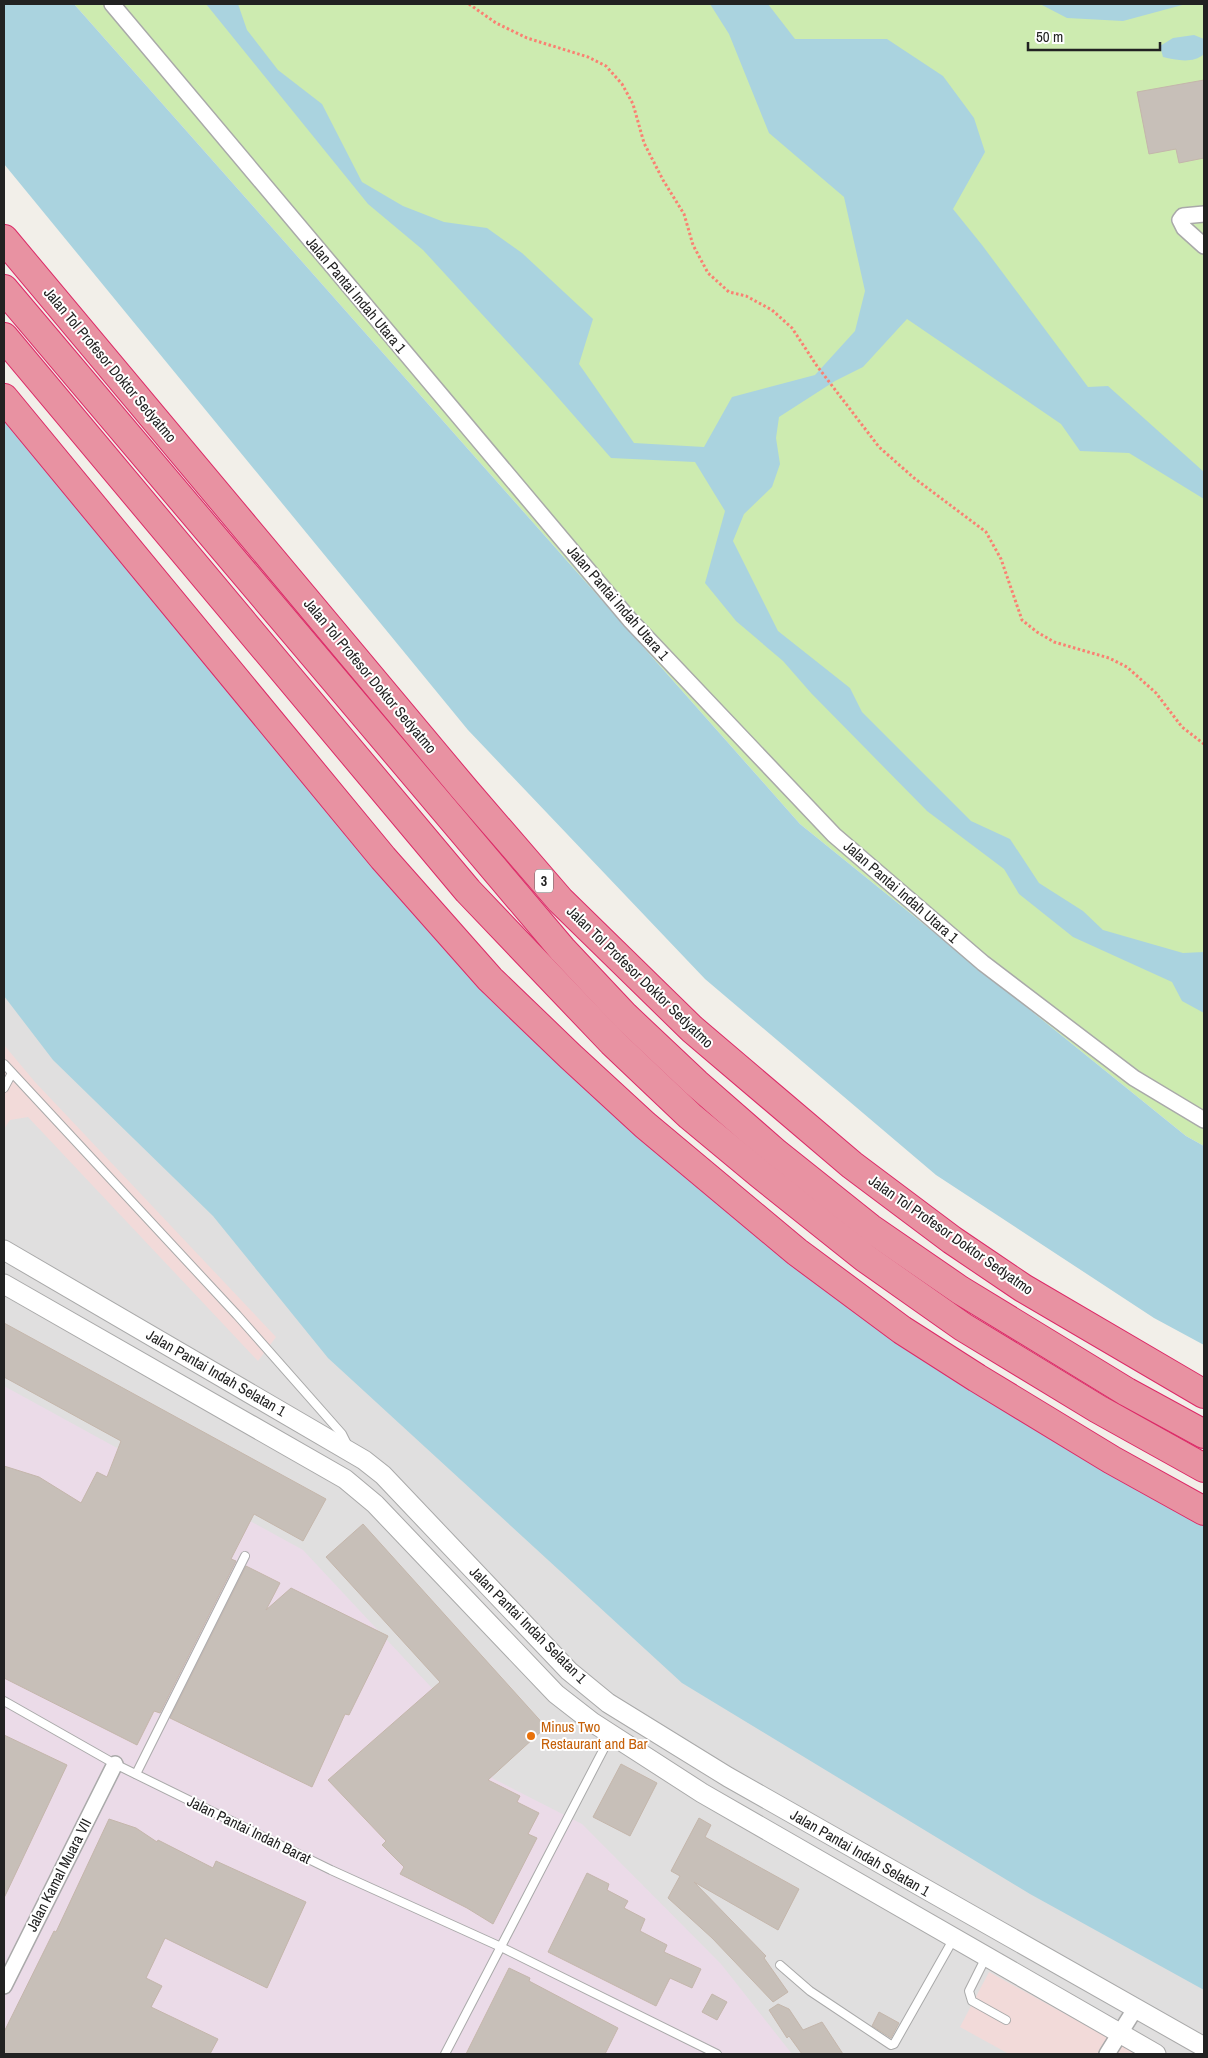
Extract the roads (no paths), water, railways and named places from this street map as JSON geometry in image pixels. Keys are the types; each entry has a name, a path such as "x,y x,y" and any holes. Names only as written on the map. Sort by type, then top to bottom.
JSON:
{"highway":[{"name":"Jalan Tol Profesor Doktor Sedyatmo","path":"4,239 465,790 560,900 692,1029 852,1165 952,1240 1023,1288 1204,1394"},
{"name":"Jalan Tol Profesor Doktor Sedyatmo","path":"4,289 562,949 625,1016 696,1083 776,1153 870,1228 960,1290 1127,1392 1204,1434"},
{"path":"4,337 468,891 612,1042 690,1116 865,1258 963,1326 1098,1410 1204,1468"},
{"path":"4,398 383,858 490,979 570,1056 645,1125 783,1240 902,1330 1112,1460 1204,1511"}],"street":[{"name":"Jalan Pantai Indah Utara 1","path":"112,4 630,620 834,835 983,963 1134,1078 1204,1120"},
{"path":"1204,214 1183,216 1180,220 1184,228 1204,246"},
{"name":"Jalan Pantai Indah Selatan 1","path":"4,1250 346,1448 383,1475 569,1671 608,1703 728,1777 1204,2047"},
{"name":"Jalan Pantai Indah Selatan 1","path":"4,1284 344,1479 375,1504 556,1694 592,1722 702,1793 1156,2054"},
{"path":"611,1734 626,1714"},
{"name":"Jalan Kamal Muara VII","path":"4,1986 115,1764"},
{"path":"1107,2054 1135,2009"}],"lane":[{"path":"4,1064 237,1315 342,1434 346,1442 346,1448"},
{"path":"4,1087 12,1073"},
{"path":"136,1774 245,1556"},
{"name":"Jalan Pantai Indah Barat","path":"4,1701 115,1764 330,1870 501,1947 717,2054"},
{"path":"445,2054 611,1734"},
{"path":"780,1965 810,1991 891,2045 894,2044 954,1938"},
{"path":"986,1956 969,1992 970,1996 972,2001 1006,2020"}],"water":[{"path":"4,4 74,4 800,824 1186,1136 1204,1146 1204,1345 1154,1318 936,1175 705,979 468,730 4,164"},
{"path":"206,4 238,4 247,30 278,70 322,104 362,182 403,206 444,222 487,228 522,253 593,319 579,364 634,443 704,447 732,397 815,375 855,331 865,291 844,197 769,133 729,34 710,4 768,4 795,39 887,39 943,76 974,118 985,152 953,209 1088,387 1108,386 1204,472 1204,499 1129,453 1080,451 1061,424 907,319 863,367 835,381 779,417 776,438 780,464 772,487 744,514 733,541 778,631 850,688 862,712 971,821 1010,839 1039,883 1083,911 1103,930 1183,953 1204,952 1204,1013 1182,1001 1172,982 1073,937 1019,894 1004,869 927,811 811,693 783,661 736,621 705,583 725,511 695,462 611,458 423,250 368,204"},
{"path":"1040,4 1186,4 1123,21 1067,18"},
{"path":"1194,35 1204,39 1204,54 1200,57 1184,60 1163,57 1160,46 1173,38"},
{"path":"4,409 495,994 900,1342 1204,1518 1204,1990 1030,1894 682,1683 328,1358 213,1216 53,1060 4,996"}],"place":[{"name":"Minus Two Restaurant and Bar","path":"531,1736"}]}
